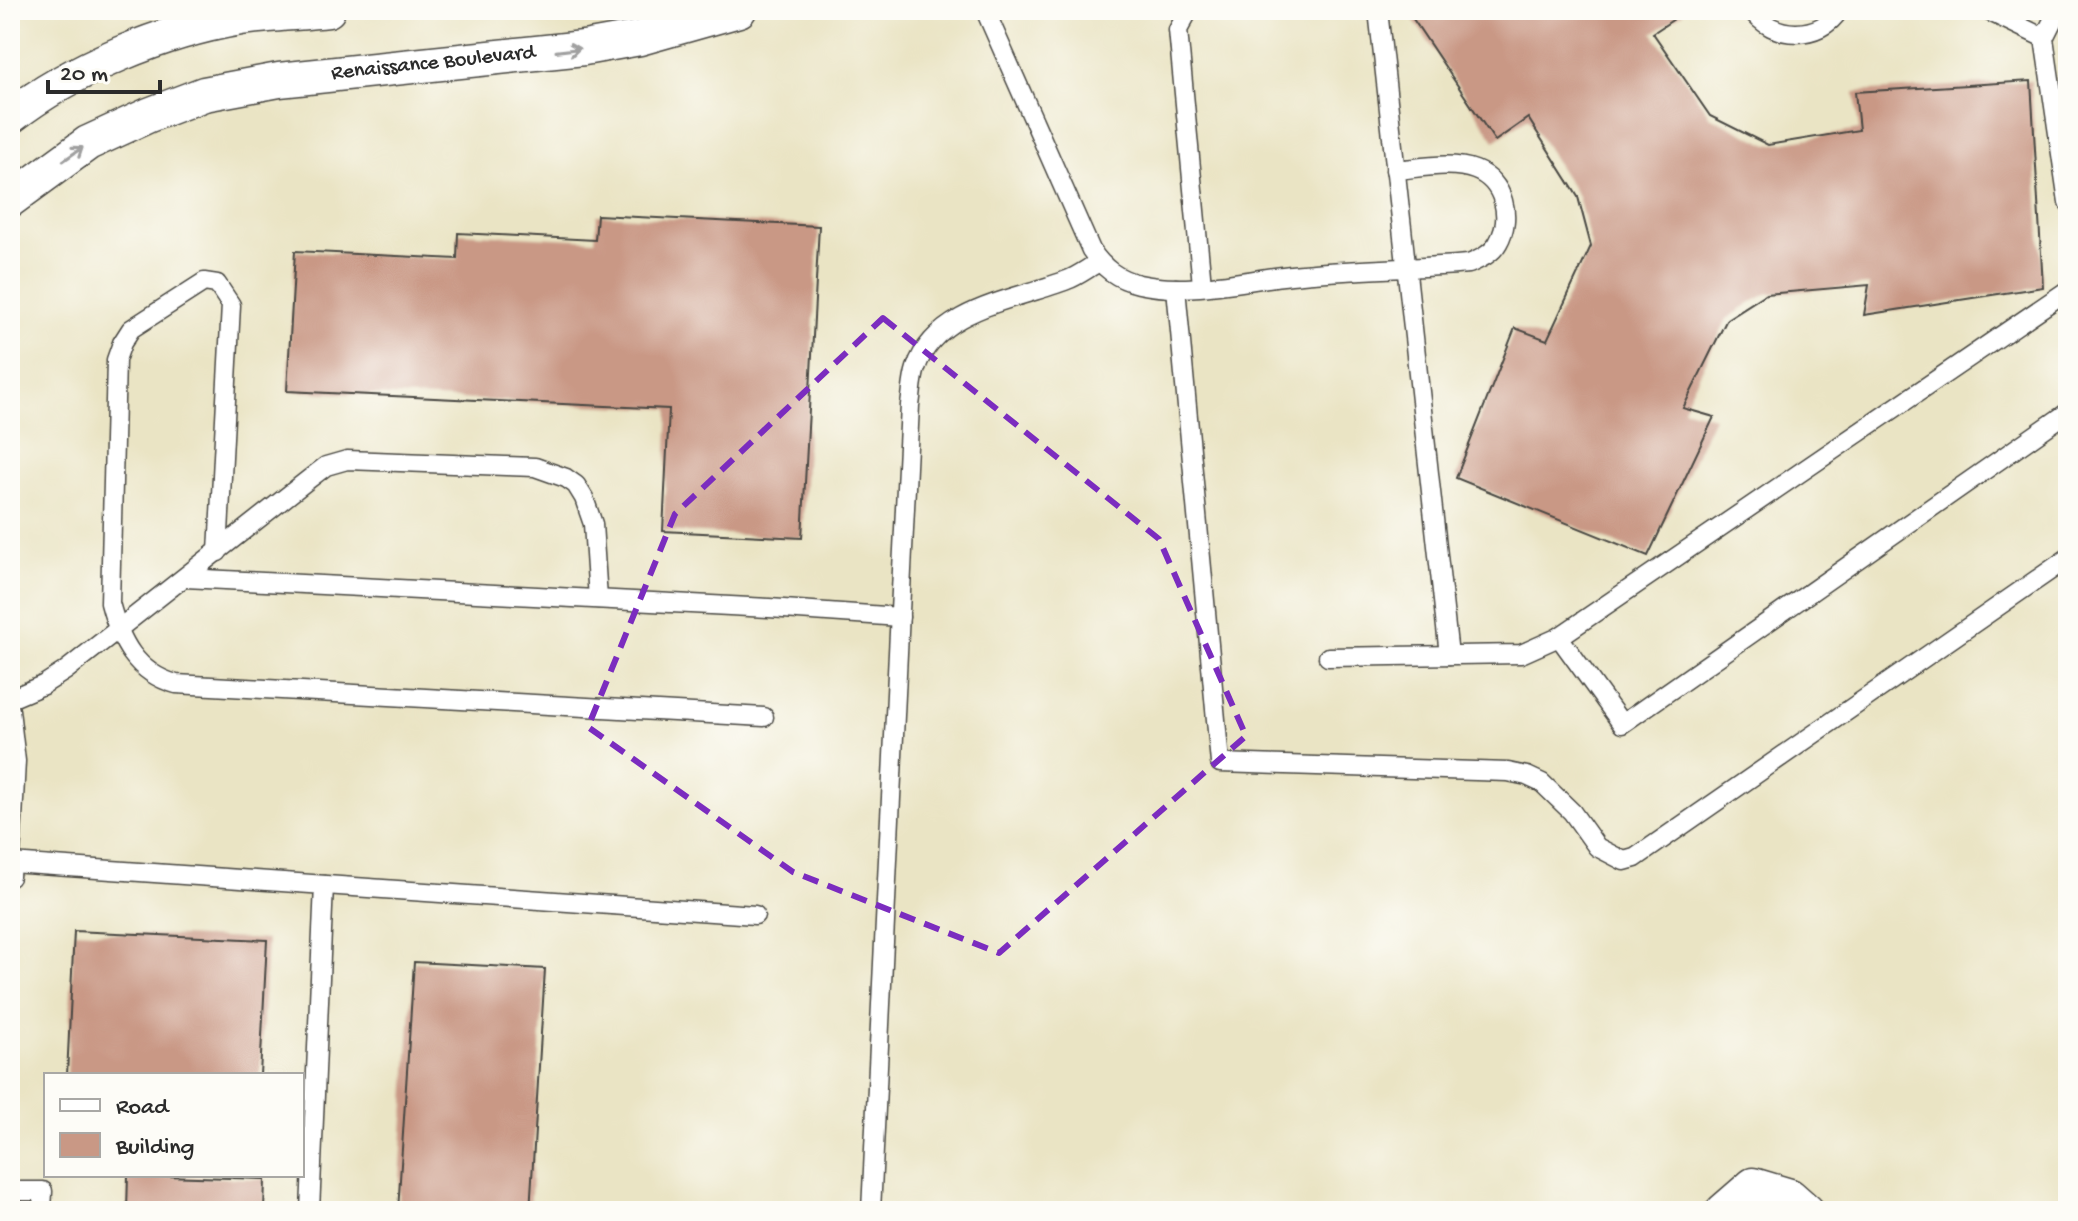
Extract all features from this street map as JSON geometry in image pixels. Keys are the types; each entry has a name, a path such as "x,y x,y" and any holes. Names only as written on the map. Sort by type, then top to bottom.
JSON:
{"street":[{"path":"10,117 55,86 186,30 240,19 328,10"},
{"name":"Renaissance Boulevard","path":"10,200 88,143 204,94 279,80 584,48 640,38 739,10"},
{"path":"1723,1211 1753,1185 1790,1196 1807,1211"}],"lane":[{"path":"985,10 1091,250 1099,262 1122,279 1176,288 1295,274 1406,270 1469,264 1485,257 1497,245 1505,228 1506,211 1501,194 1491,180 1476,170 1459,166 1395,170"},
{"path":"1189,10 1178,30 1202,285"},
{"path":"1378,10 1449,655"},
{"path":"1752,10 1770,27 1784,32 1803,33 1821,27 1839,10"},
{"path":"1986,10 2044,38"},
{"path":"2058,10 2044,38 2068,202"},
{"path":"871,1211 910,405 916,368 927,348 963,316 1070,279 1099,262"},
{"path":"218,552 231,305 217,284 204,282 131,329 116,360 110,603 117,630 138,663 162,680 176,684 764,717"},
{"path":"1176,288 1220,763 1508,772 1527,776 1542,783 1572,812 1597,847 1624,861 1635,858 2068,558"},
{"path":"1328,657 1521,654 1559,637 2068,290"},
{"path":"1559,637 1622,724 2068,412"},
{"path":"10,699 65,671 326,466 347,460 535,467 566,478 576,485 584,498 593,524 598,599"},
{"path":"185,578 900,617"},
{"path":"10,710 16,761 10,877"},
{"path":"11,863 755,915"},
{"path":"310,1211 324,885"},
{"path":"10,1191 43,1191 42,1211"}],"highlighted area":[{"path":"883,318 1159,539 1246,736 999,953 793,872 588,727 675,514"}],"building":[{"path":"1407,10 1681,10 1683,13 1653,33 1710,116 1768,145 1859,130 1855,92 2031,81 2043,287 1864,315 1869,285 1766,294 1727,319 1683,408 1714,417 1648,556 1456,478 1515,328 1547,340 1591,246 1578,197 1528,118 1495,141"},
{"path":"597,215 819,226 802,538 663,531 669,409 287,391 295,251 457,259 458,233 595,240"},
{"path":"74,931 267,940 260,1073 67,1073"},
{"path":"414,962 545,969 530,1211 398,1211"},
{"path":"128,1177 265,1179 264,1211 127,1211"}]}
